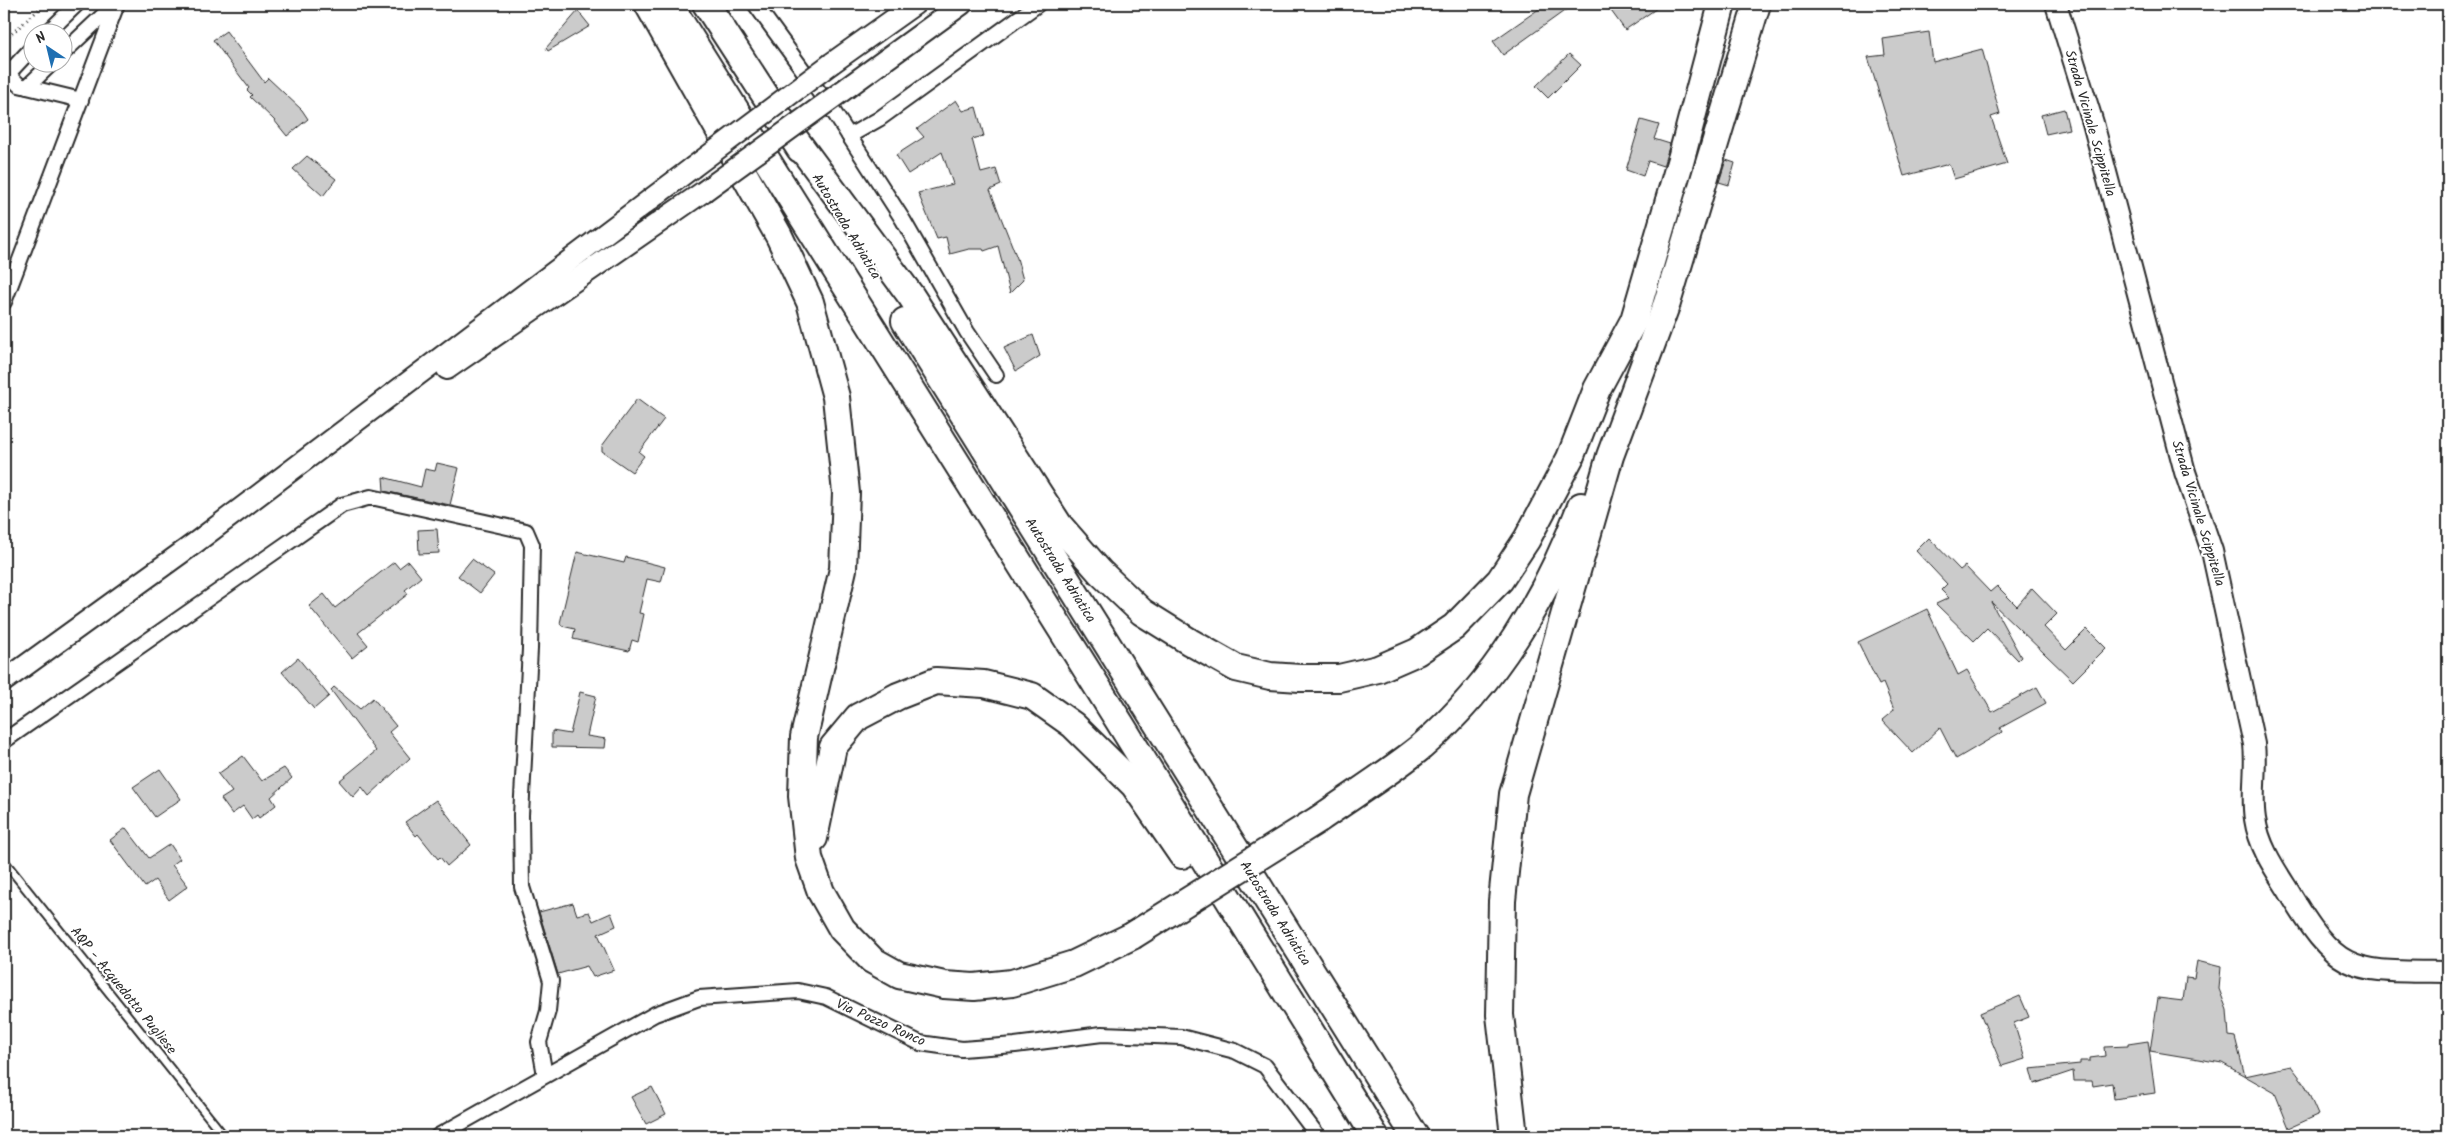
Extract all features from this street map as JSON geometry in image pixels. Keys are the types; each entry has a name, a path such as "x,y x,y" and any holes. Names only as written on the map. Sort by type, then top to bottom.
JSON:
{"highway":[{"path":"648,4 779,236 810,302 836,397 846,493 843,569 804,737 802,796 809,858 822,892 842,930 872,960 899,976 944,985 974,988 1012,983 1074,964 1132,936 1263,856 1421,747 1471,697 1510,645 1544,592 1573,528 1602,451 1668,303"},
{"path":"669,4 1120,724 1372,1131"},
{"name":"Autostrada Adriatica","path":"706,4 792,135 890,297 1415,1136"},
{"path":"1602,451 1634,320 1681,159 1722,4"},
{"path":"1514,1136 1500,1016 1502,901 1513,794 1610,456 1668,303 1758,4"},
{"path":"792,135 910,296 1059,525 1100,572 1142,612 1190,642 1236,668 1270,676 1339,678 1378,668 1417,652 1454,627 1500,580 1527,539 1570,458 1597,390 1634,320"},
{"path":"809,858 833,747 858,717 898,696 936,681 984,684 1032,696 1074,725 1134,785 1372,1131"}],"main road":[{"path":"4,681 195,543 832,63 915,4"},
{"path":"195,543 703,192 962,4"},
{"name":"Strada Vicinale Scippitella","path":"2056,4 2093,123 2162,390 2222,587 2254,744 2256,764 2252,798 2257,831 2263,847 2314,933 2326,947 2344,961 2369,970 2448,972"}],"street":[{"path":"58,22 77,4"},
{"path":"72,45 116,4"},
{"path":"4,302 116,4"},
{"path":"755,4 804,70 849,136 903,220 967,332 996,375"},
{"path":"849,136 878,119 1038,4"},
{"path":"22,59 6,76 19,85 80,100"},
{"path":"27,87 43,72"},
{"path":"4,741 342,505 371,497 526,531 532,545 530,649 521,815 522,887 551,981 548,1011 539,1042 545,1075"},
{"name":"Via Pozzo Ronco","path":"438,1136 654,1014 699,998 798,991 826,997 920,1043 962,1049 1015,1045 1102,1034 1181,1037 1236,1051 1265,1066 1318,1136"}],"lane":[{"name":"AQP - Acquedotto Pugliese","path":"4,860 224,1136"}],"path":[{"path":"4,46 9,36 45,4"}],"building":[{"path":"1546,4 1574,4 1503,55 1493,41"},
{"path":"1606,4 1663,4 1625,30"},
{"path":"578,11 590,26 548,51 546,48"},
{"path":"226,31 264,82 268,78 302,110 308,119 287,136 274,120 250,97 252,95 247,90 249,88 213,40"},
{"path":"1929,32 1933,62 1982,49 2000,114 1991,117 2007,164 1954,179 1949,164 1904,176 1868,57 1885,55 1883,39"},
{"path":"1569,54 1581,65 1548,98 1536,86"},
{"path":"956,100 963,111 976,107 984,136 972,139 981,173 996,169 1001,185 990,190 1017,258 1023,280 1010,293 998,246 984,251 983,249 969,249 950,254 946,237 937,239 918,193 953,184 942,152 908,174 896,155 924,137 917,129"},
{"path":"2064,109 2069,129 2046,134 2041,115"},
{"path":"1641,120 1659,125 1654,139 1670,144 1663,166 1648,161 1643,176 1626,170"},
{"path":"307,156 336,179 323,196 293,169"},
{"path":"1726,160 1735,163 1729,185 1719,182"},
{"path":"1033,335 1040,356 1016,371 1004,348"},
{"path":"637,399 664,419 639,452 644,456 632,472 602,451 602,446"},
{"path":"437,463 459,468 450,505 384,491 383,477 421,487 425,469 435,471"},
{"path":"437,529 439,553 419,554 418,530"},
{"path":"1929,538 1960,570 1965,566 1990,592 1997,586 2017,606 2032,588 2057,614 2044,627 2066,650 2087,629 2106,648 2073,681 1991,602 2021,657 2018,660 1987,628 1974,641 1936,604 1949,598 1941,590 1947,584 1916,551"},
{"path":"577,552 624,563 626,557 665,567 661,582 647,579 639,613 644,614 638,642 632,640 629,651 573,639 575,629 562,626 560,623"},
{"path":"472,559 494,575 480,593 458,576"},
{"path":"408,561 421,577 405,590 408,594 358,633 368,645 352,658 309,606 324,594 335,608 394,562 399,568"},
{"path":"1927,609 1958,675 1967,670 1992,712 2037,687 2046,703 2000,728 2002,732 1956,759 1940,728 1913,753 1882,720 1894,710 1883,683 1879,685 1858,642"},
{"path":"298,658 329,696 314,709 282,672"},
{"path":"334,687 360,709 373,698 396,726 389,732 410,758 369,796 362,787 353,797 339,781 376,751 331,690"},
{"path":"580,692 596,696 587,736 606,739 605,748 552,747 552,731 570,734"},
{"path":"243,756 262,781 284,768 292,778 271,797 276,805 259,818 257,815 252,819 243,806 232,814 221,799 232,792 218,774"},
{"path":"160,769 181,799 155,817 133,787"},
{"path":"436,800 471,845 447,866 440,857 438,859 418,834 416,836 405,822"},
{"path":"126,828 149,858 170,844 180,859 172,865 188,886 169,900 155,880 145,887 110,840"},
{"path":"573,903 577,915 589,912 593,921 611,913 616,926 598,934 614,970 593,977 587,966 558,974 539,912"},
{"path":"2197,961 2221,967 2219,989 2227,1010 2229,1036 2235,1037 2245,1076 2291,1066 2304,1083 2318,1115 2289,1128 2275,1093 2222,1063 2150,1051 2158,998 2183,1001 2186,977 2194,978"},
{"path":"2020,996 2029,1017 2014,1023 2025,1059 2002,1066 1980,1013"},
{"path":"2148,1041 2155,1093 2114,1099 2112,1083 2093,1086 2092,1081 2074,1081 2073,1071 2034,1084 2030,1069 2080,1064 2080,1061 2090,1061 2090,1058 2105,1056 2104,1047 2128,1046 2128,1044"},
{"path":"652,1087 666,1114 646,1124 631,1097"}]}
